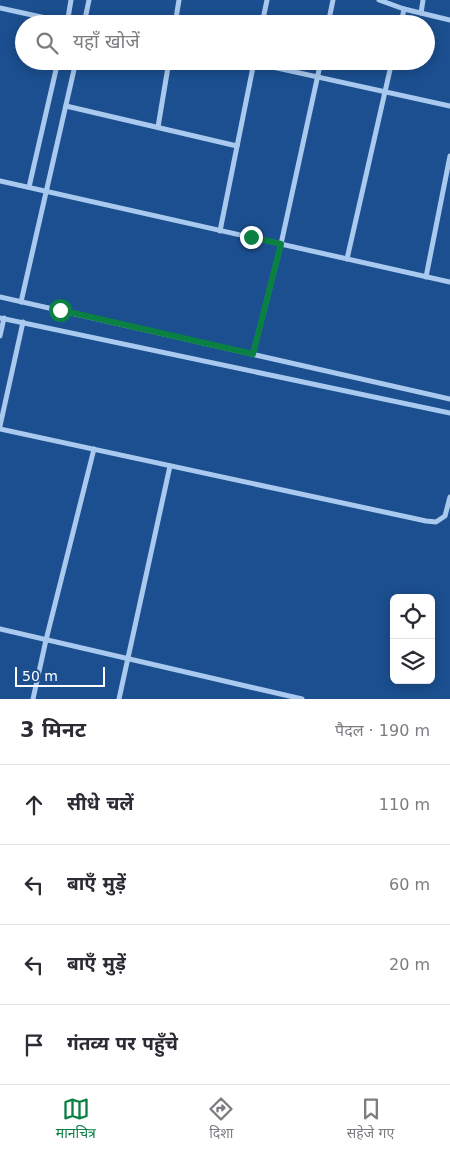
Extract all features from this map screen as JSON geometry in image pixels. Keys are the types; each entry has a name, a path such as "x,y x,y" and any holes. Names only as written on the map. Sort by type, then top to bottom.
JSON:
{"street":[{"path":"70,15 71,0"},
{"path":"86,15 88,0"},
{"path":"176,15 179,0"},
{"path":"264,15 267,0"},
{"path":"330,15 333,0"},
{"path":"379,0 429,15"},
{"path":"420,13 423,0"},
{"path":"0,8 32,15"},
{"path":"402,15 404,9"},
{"path":"435,16 450,20"},
{"path":"29,188 56,70"},
{"path":"21,302 74,70"},
{"path":"158,127 168,70"},
{"path":"220,230 251,70"},
{"path":"286,70 450,106"},
{"path":"253,354 281,244 319,70"},
{"path":"347,259 390,70"},
{"path":"66,106 237,146"},
{"path":"426,277 450,156"},
{"path":"0,181 450,282"},
{"path":"0,297 450,399"},
{"path":"0,336 2,318 450,413"},
{"path":"23,322 0,428 436,522 445,516 450,497"},
{"path":"33,699 94,449"},
{"path":"119,699 170,466"},
{"path":"0,629 302,699"}],"route":[{"path":"60,310 253,354 281,244 251,237"}]}
